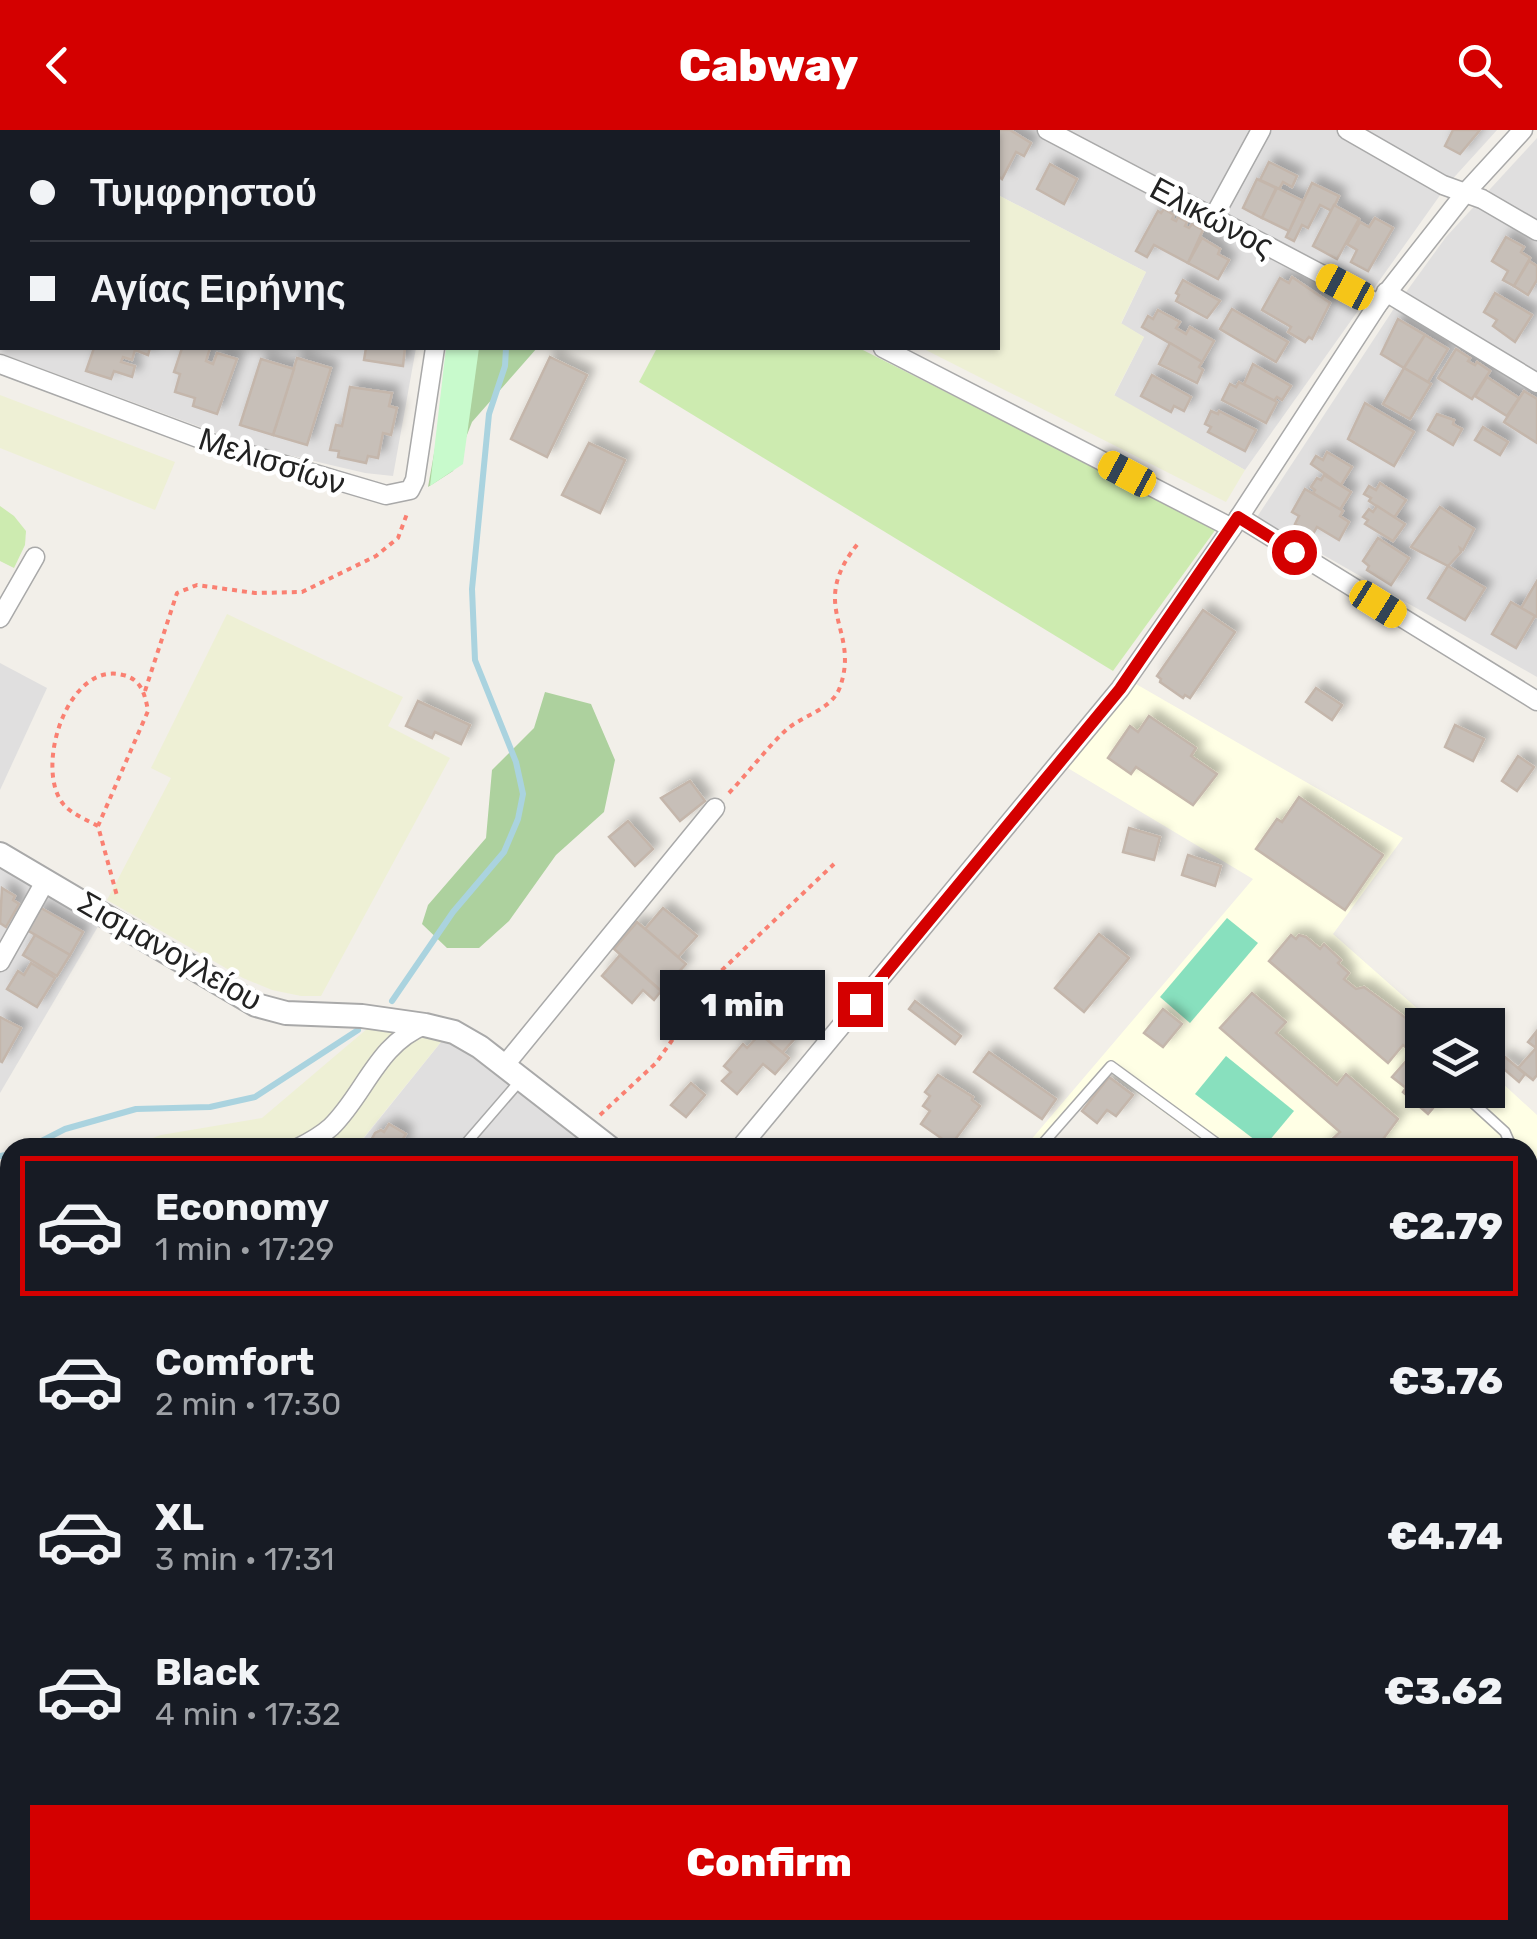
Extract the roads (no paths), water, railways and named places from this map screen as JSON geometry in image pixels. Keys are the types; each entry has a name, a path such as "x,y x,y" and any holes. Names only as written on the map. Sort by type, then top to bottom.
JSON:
{"street":[{"name":"Ελικώνος","path":"1046,130 1213,218 1382,298 1537,383"},
{"path":"1213,218 1261,130"},
{"path":"1347,130 1443,185 1466,192 1537,231"},
{"path":"748,1138 1120,689 1235,523 1382,298 1466,192 1523,130"},
{"name":"Μελισσίων","path":"0,364 214,444 386,496 410,490 419,468 436,350"},
{"path":"887,350 1235,523 1537,701"},
{"path":"0,618 35,557"},
{"path":"512,1073 715,808"},
{"name":"Σισμανογλείου","path":"0,854 256,1005 286,1013 362,1016 425,1025 465,1037 597,1138"},
{"path":"0,962 46,880"},
{"path":"313,1138 330,1127 384,1054 414,1029 425,1025"}],"lane":[{"path":"1047,1138 1110,1066 1209,1138"},
{"path":"469,1138 512,1073"},
{"path":"1479,1108 1508,1138"}],"waterway":[{"path":"392,1001 453,912 504,852 518,819 523,794 516,762 475,660 472,589 489,414 505,366 506,350"},
{"path":"47,1138 65,1129 136,1109 210,1107 255,1097 358,1030"}]}
